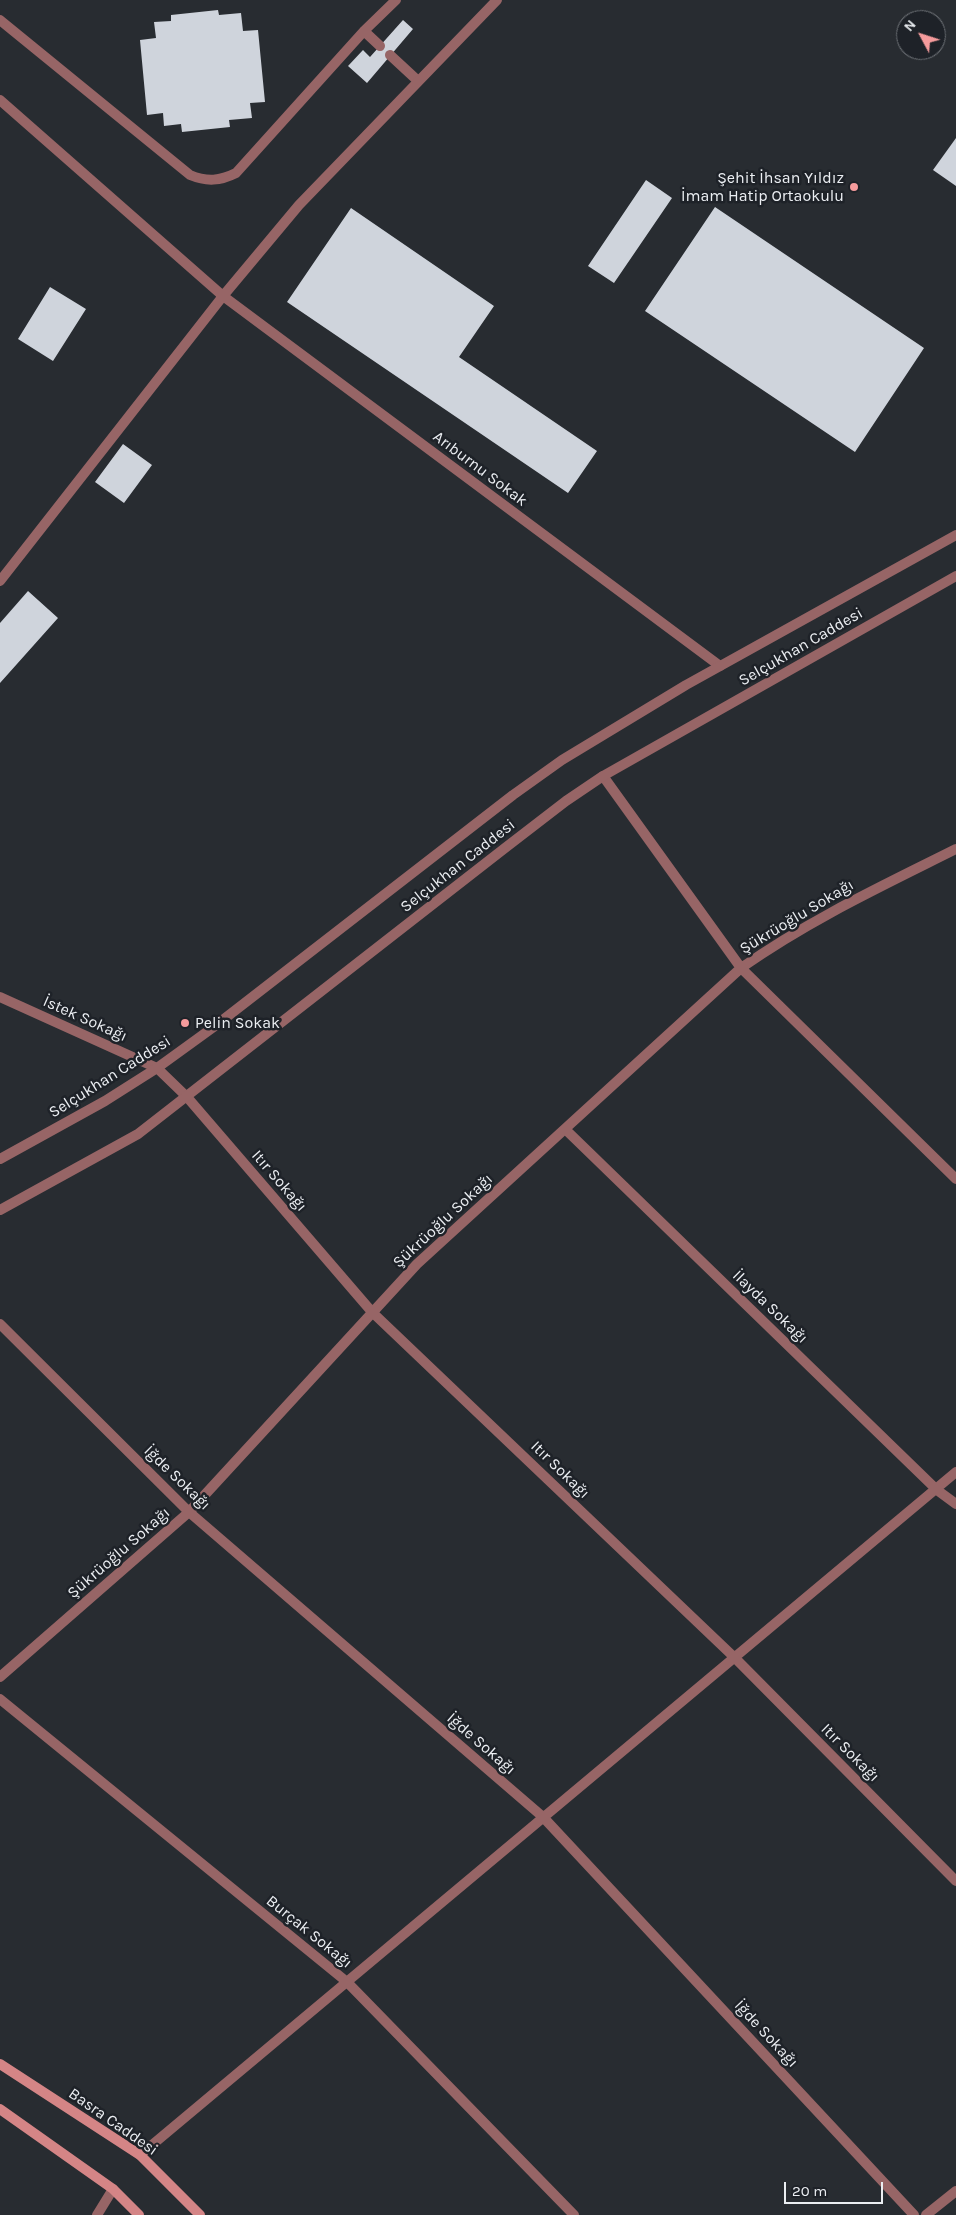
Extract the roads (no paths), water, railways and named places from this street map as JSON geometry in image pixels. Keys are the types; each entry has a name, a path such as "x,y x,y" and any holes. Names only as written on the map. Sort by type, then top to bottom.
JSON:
{"main road":[{"name":"Basra Caddesi","path":"0,2064 140,2155 200,2215"},
{"path":"0,2109 113,2189 139,2215"}],"street":[{"path":"0,20 190,174 209,180 223,179 236,172 364,31 396,0"},
{"path":"0,582 223,296 299,205 417,80 497,0"},
{"path":"364,31 380,46"},
{"path":"390,55 417,80"},
{"name":"Arıburnu Sokak","path":"0,100 223,296 720,666"},
{"name":"Selçukhan Caddesi","path":"0,1159 105,1101 157,1068 215,1026 513,795 562,760 720,666 956,536"},
{"name":"Selçukhan Caddesi","path":"0,1210 138,1134 566,801 603,776 956,576"},
{"path":"603,776 741,968 956,1179"},
{"name":"Şükrüoğlu Sokağı","path":"0,1676 189,1512 417,1264 741,968 781,940 848,902 956,849"},
{"name":"İstek Sokağı","path":"0,997 157,1068"},
{"name":"Itır Sokağı","path":"157,1068 187,1097 372,1312 735,1658 956,1881"},
{"name":"İlayda Sokağı","path":"564,1129 937,1490 956,1504"},
{"name":"İğde Sokağı","path":"0,1324 189,1512 544,1817 914,2215"},
{"path":"140,2155 937,1490 956,1472"},
{"name":"Burçak Sokağı","path":"0,1699 347,1982 574,2215"},
{"path":"98,2215 113,2189"},
{"path":"926,2215 956,2191"}],"place":[{"name":"Şehit İhsan Yıldız İmam Hatip Ortaokulu","path":"854,187"},
{"name":"Pelin Sokak","path":"185,1023"}]}
